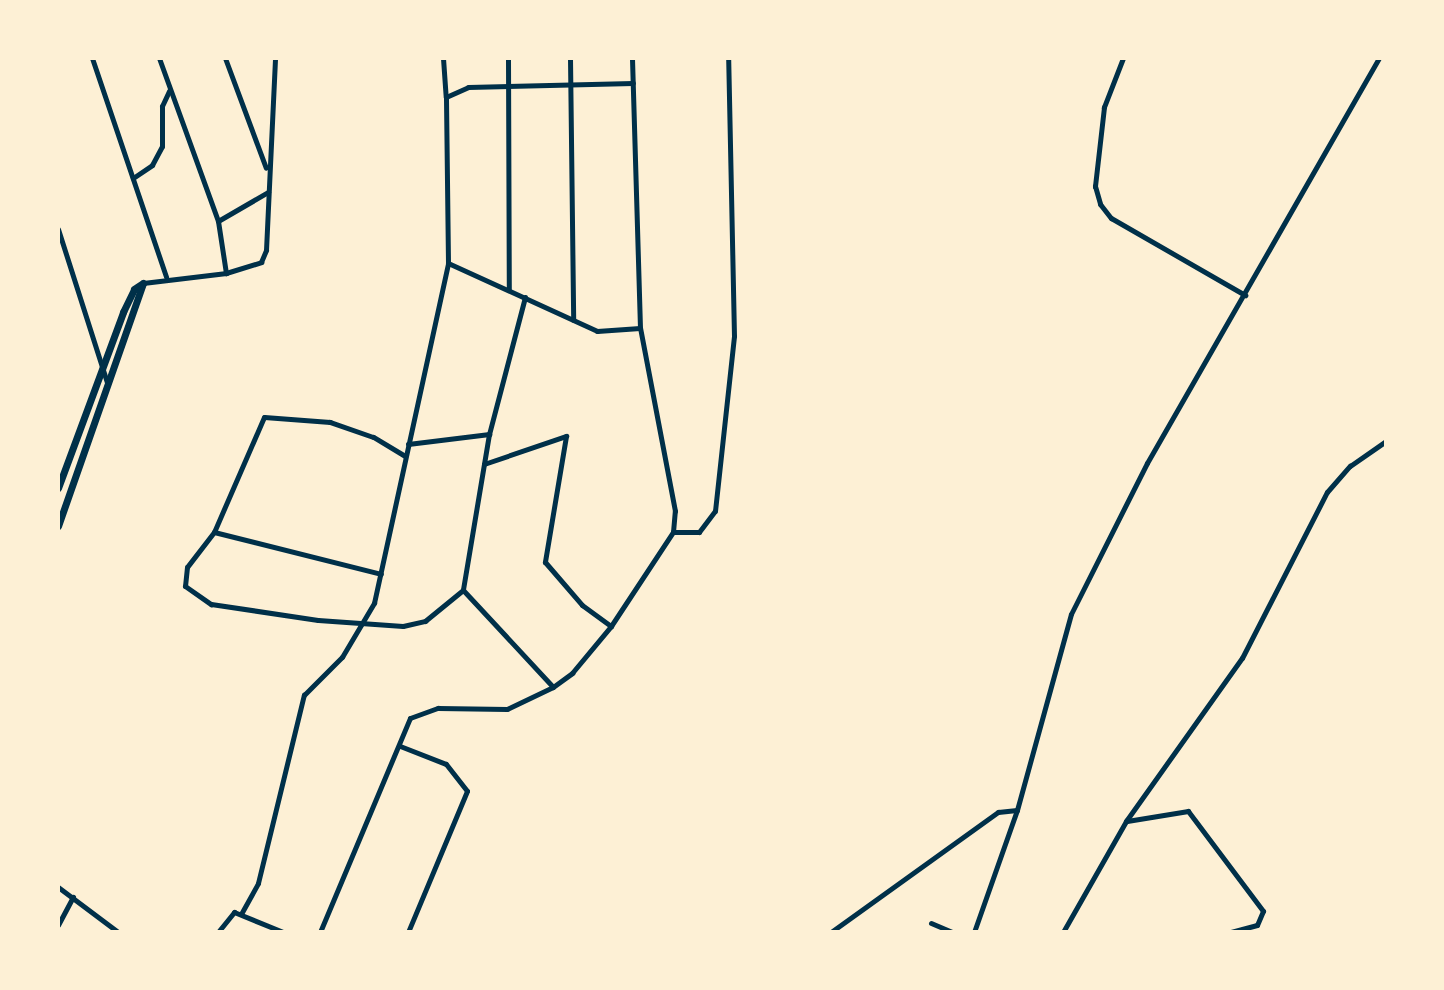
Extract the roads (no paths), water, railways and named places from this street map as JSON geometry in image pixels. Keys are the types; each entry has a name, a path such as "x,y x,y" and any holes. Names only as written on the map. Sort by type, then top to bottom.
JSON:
{"street":[{"path":"92,58 166,277"},
{"path":"159,58 218,221 226,273"},
{"path":"225,58 268,173"},
{"path":"58,488 134,289 143,283 166,277 226,273 261,262 266,250 275,58"},
{"path":"241,914 258,883 301,702 311,684 342,657 374,603 381,574 448,263 443,58"},
{"path":"508,58 509,289"},
{"path":"570,58 573,320"},
{"path":"320,932 400,746 406,724 424,710 507,709 553,687 572,673 611,626 673,532 675,511 640,328 632,58"},
{"path":"673,532 699,532 715,511 734,336 728,58"},
{"path":"1123,58 1104,107 1095,186 1100,204 1111,218 1245,295"},
{"path":"974,932 1017,810 1071,614 1147,463 1379,58"},
{"path":"446,97 468,87 633,83"},
{"path":"133,178 152,165 162,146 162,106 169,90"},
{"path":"218,221 268,192"},
{"path":"58,229 108,388"},
{"path":"448,263 597,331 640,328"},
{"path":"58,526 133,319 143,283"},
{"path":"405,456 373,437 330,422 264,417 214,532 186,572 185,586 197,598 361,623 420,623 463,590 489,434 525,297"},
{"path":"123,312 133,319"},
{"path":"408,444 489,434"},
{"path":"484,464 566,436 545,562 582,605 611,626"},
{"path":"1063,932 1126,821 1242,658 1327,492 1350,466 1386,441"},
{"path":"214,532 381,574"},
{"path":"463,590 553,687"},
{"path":"400,746 446,764 467,791 408,932"},
{"path":"831,932 998,812 1017,810"},
{"path":"1126,821 1188,811 1263,911 1257,925 1230,932"},
{"path":"58,887 118,932"},
{"path":"58,925 73,897"},
{"path":"218,932 230,914 241,914 283,932"},
{"path":"931,923 952,932"}]}
